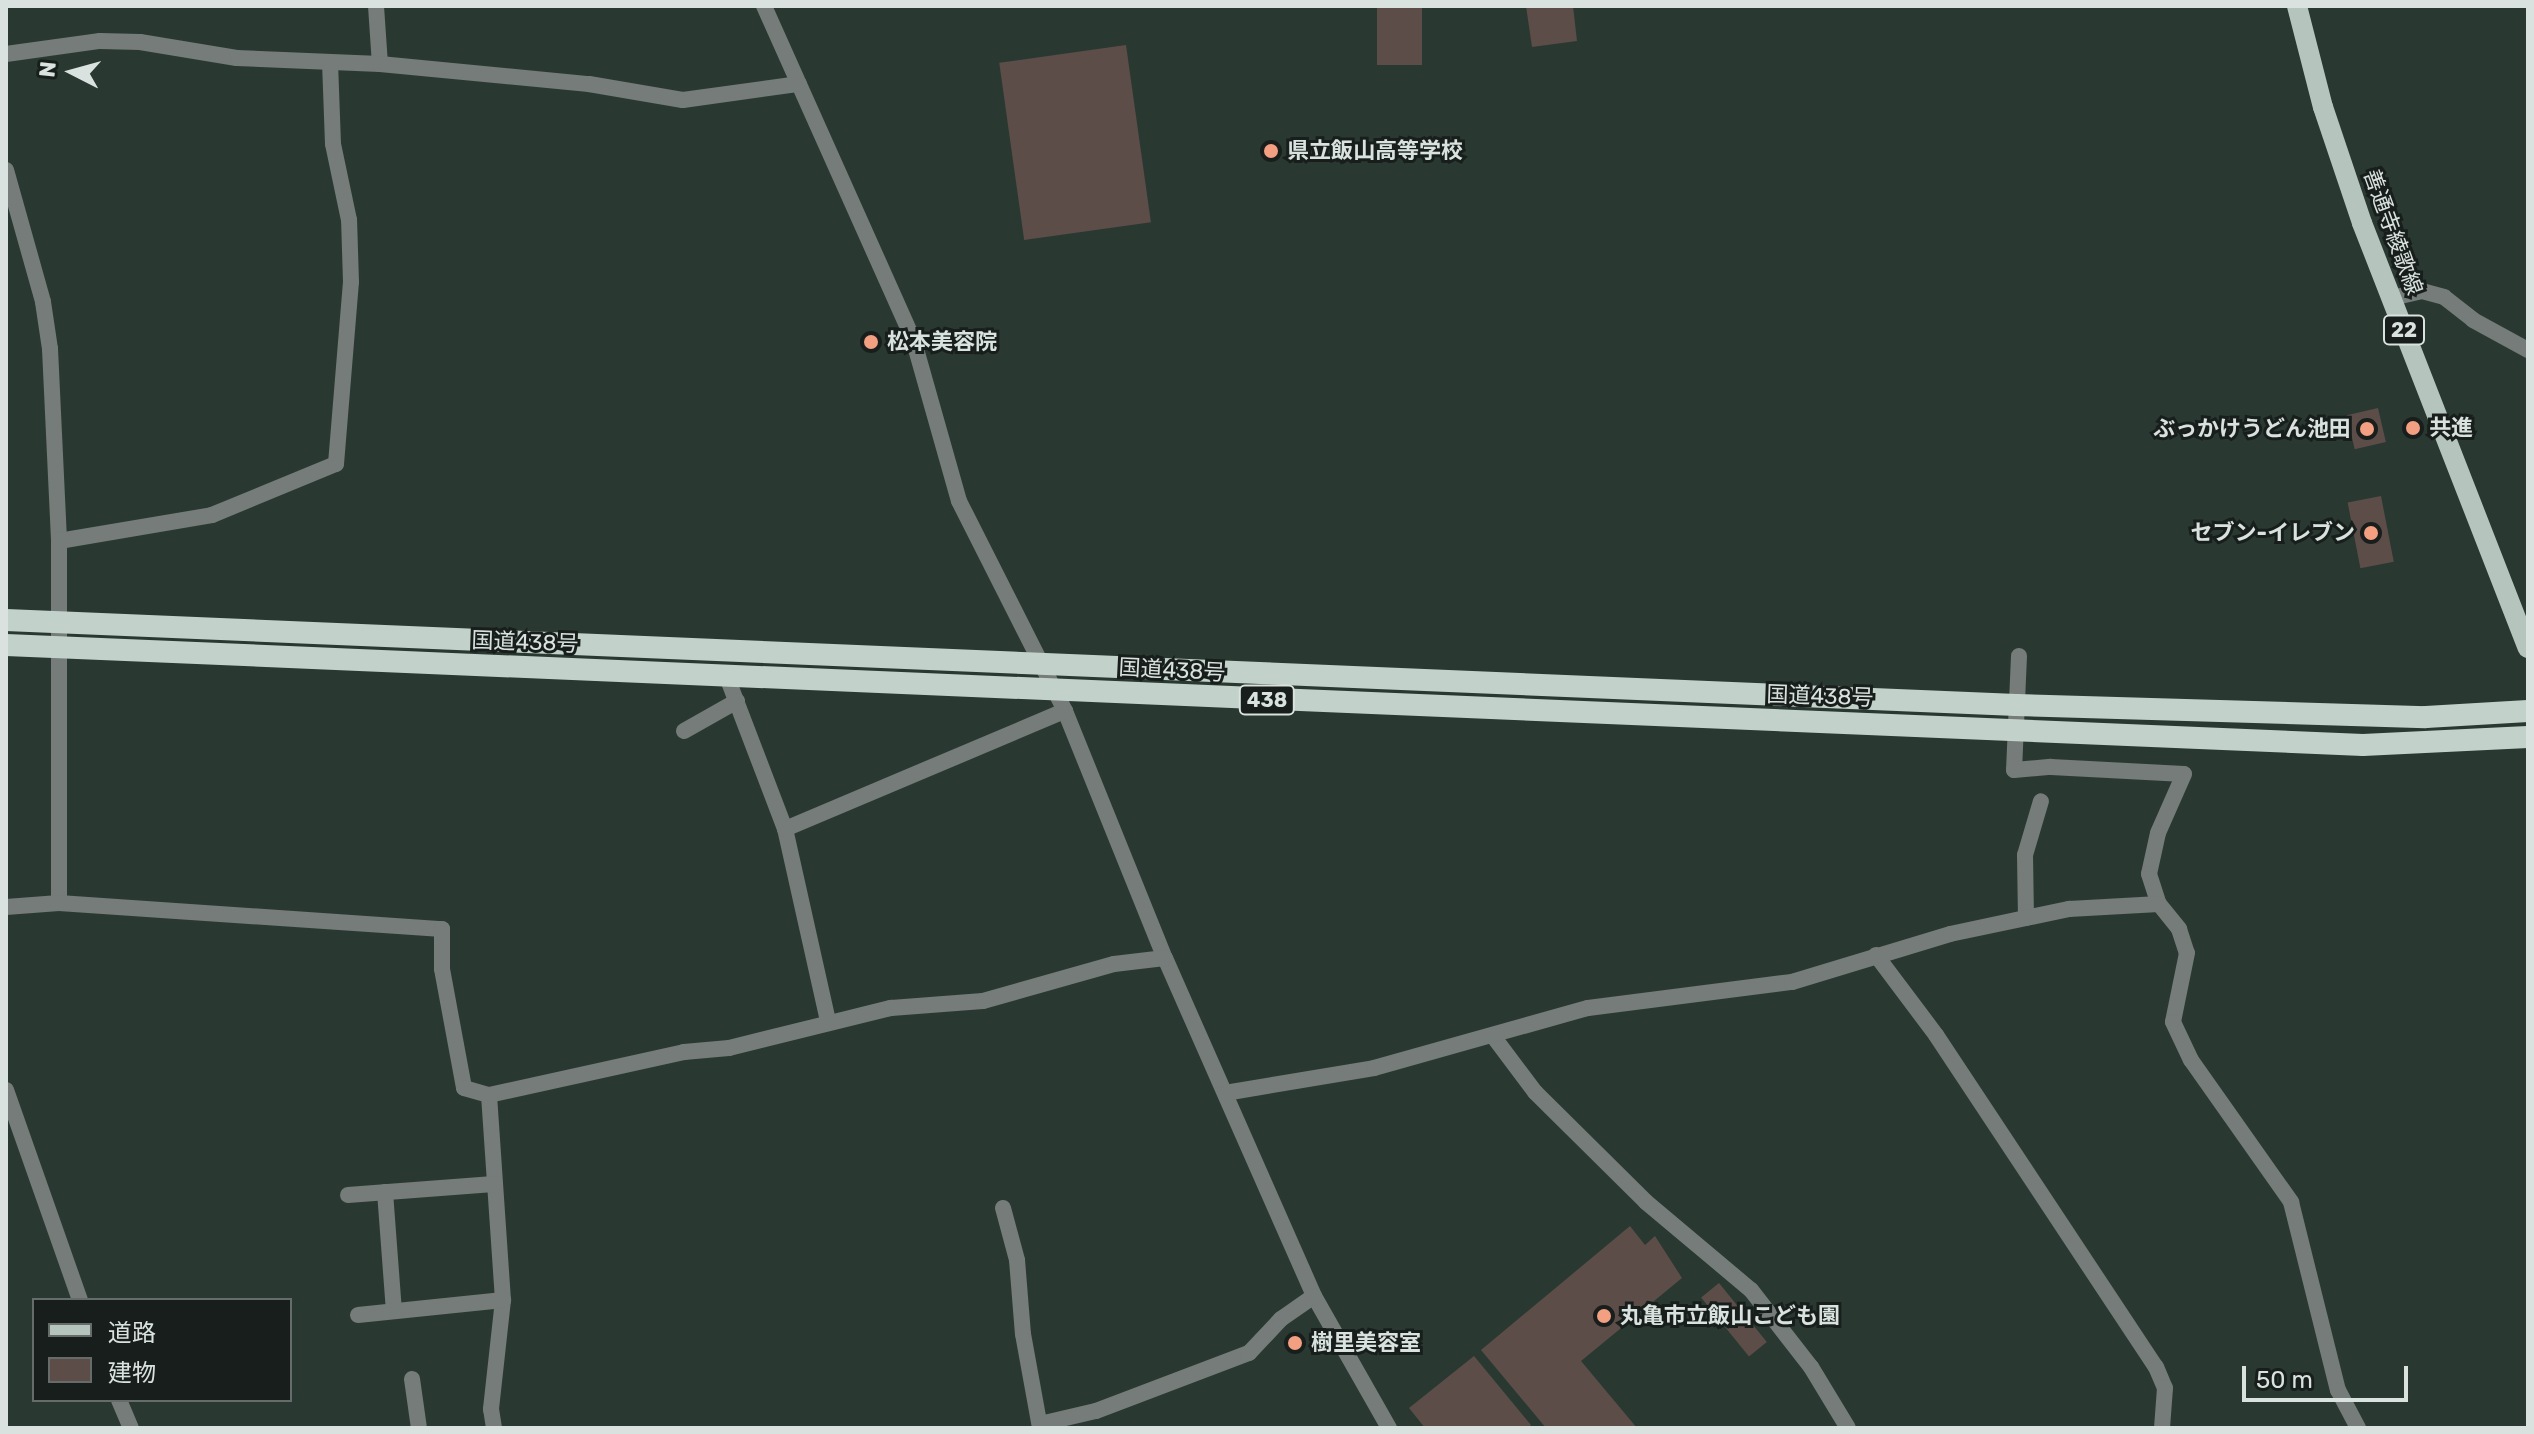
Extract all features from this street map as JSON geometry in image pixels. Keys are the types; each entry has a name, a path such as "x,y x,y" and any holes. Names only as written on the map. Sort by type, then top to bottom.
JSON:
{"highway":[{"name":"国道438号","path":"6,620 2016,705 2426,717 2528,711"},
{"name":"国道438号","path":"6,645 2363,745 2528,737"}],"main road":[{"name":"善通寺綾歌線","path":"2297,6 2323,107 2392,298 2528,648"}],"street":[{"path":"376,6 380,64"},
{"path":"764,6 914,342 959,501 1065,711 1165,958 1314,1296 1389,1428"},
{"path":"6,54 100,41 140,42 237,58 380,64 589,84 683,100 799,84"},
{"path":"59,541 212,515 336,464 351,282 349,220 333,144 330,62"},
{"path":"6,170 43,302 59,541 59,903"},
{"path":"2392,298 2422,291 2444,297 2528,350"},
{"path":"2019,656 2014,770 2051,767 2184,774 2158,833 2149,874 2159,904 2179,929 2187,953 2173,1022 2191,1060 2291,1202 2338,1390 2358,1428"},
{"path":"727,677 785,829 828,1021"},
{"path":"684,731 737,701"},
{"path":"785,829 1065,711"},
{"path":"2026,918 2025,855 2041,801"},
{"path":"6,907 59,903 442,929 442,969 464,1088 489,1095 612,1066 729,1048 828,1021 891,1008 983,1001 1114,964 1165,958"},
{"path":"1225,1093 1374,1068 1588,1008 1792,982 1876,955 2069,909 2159,904"},
{"path":"1876,955 1936,1035 2156,1367 2165,1388 2162,1428"},
{"path":"1493,1036 1535,1092 1646,1202 1751,1290 1811,1367 1848,1428"},
{"path":"6,1090 79,1298"},
{"path":"489,1095 503,1300 491,1409 494,1428"},
{"path":"348,1195 494,1184"},
{"path":"385,1192 394,1311"},
{"path":"1003,1208 1017,1260 1023,1334 1040,1426 1083,1421 1249,1353 1281,1319 1314,1296"},
{"path":"358,1315 503,1300"},
{"path":"412,1379 419,1428"},
{"path":"120,1402 131,1428"}],"building":[{"path":"1377,6 1422,6 1422,65 1377,65"},
{"path":"1526,6 1573,6 1577,41 1532,47"},
{"path":"1126,45 1151,222 1024,240 999,63"},
{"path":"2378,408 2386,442 2355,449 2347,415"},
{"name":"セブン-イレブン","path":"2381,496 2394,562 2360,568 2348,502"},
{"path":"1630,1226 1645,1245 1655,1236 1682,1278 1581,1361 1637,1428 1546,1428 1481,1350"},
{"path":"1719,1283 1767,1342 1749,1357 1701,1297"},
{"path":"1474,1356 1531,1425 1528,1428 1425,1428 1409,1408"}],"place":[{"name":"県立飯山高等学校","path":"1271,151"},
{"name":"松本美容院","path":"871,342"},
{"name":"共進","path":"2413,428"},
{"name":"ぶっかけうどん池田","path":"2367,429"},
{"name":"セブン-イレブン","path":"2371,533"},
{"name":"丸亀市立飯山こども園","path":"1604,1316"},
{"name":"樹里美容室","path":"1295,1343"}]}
